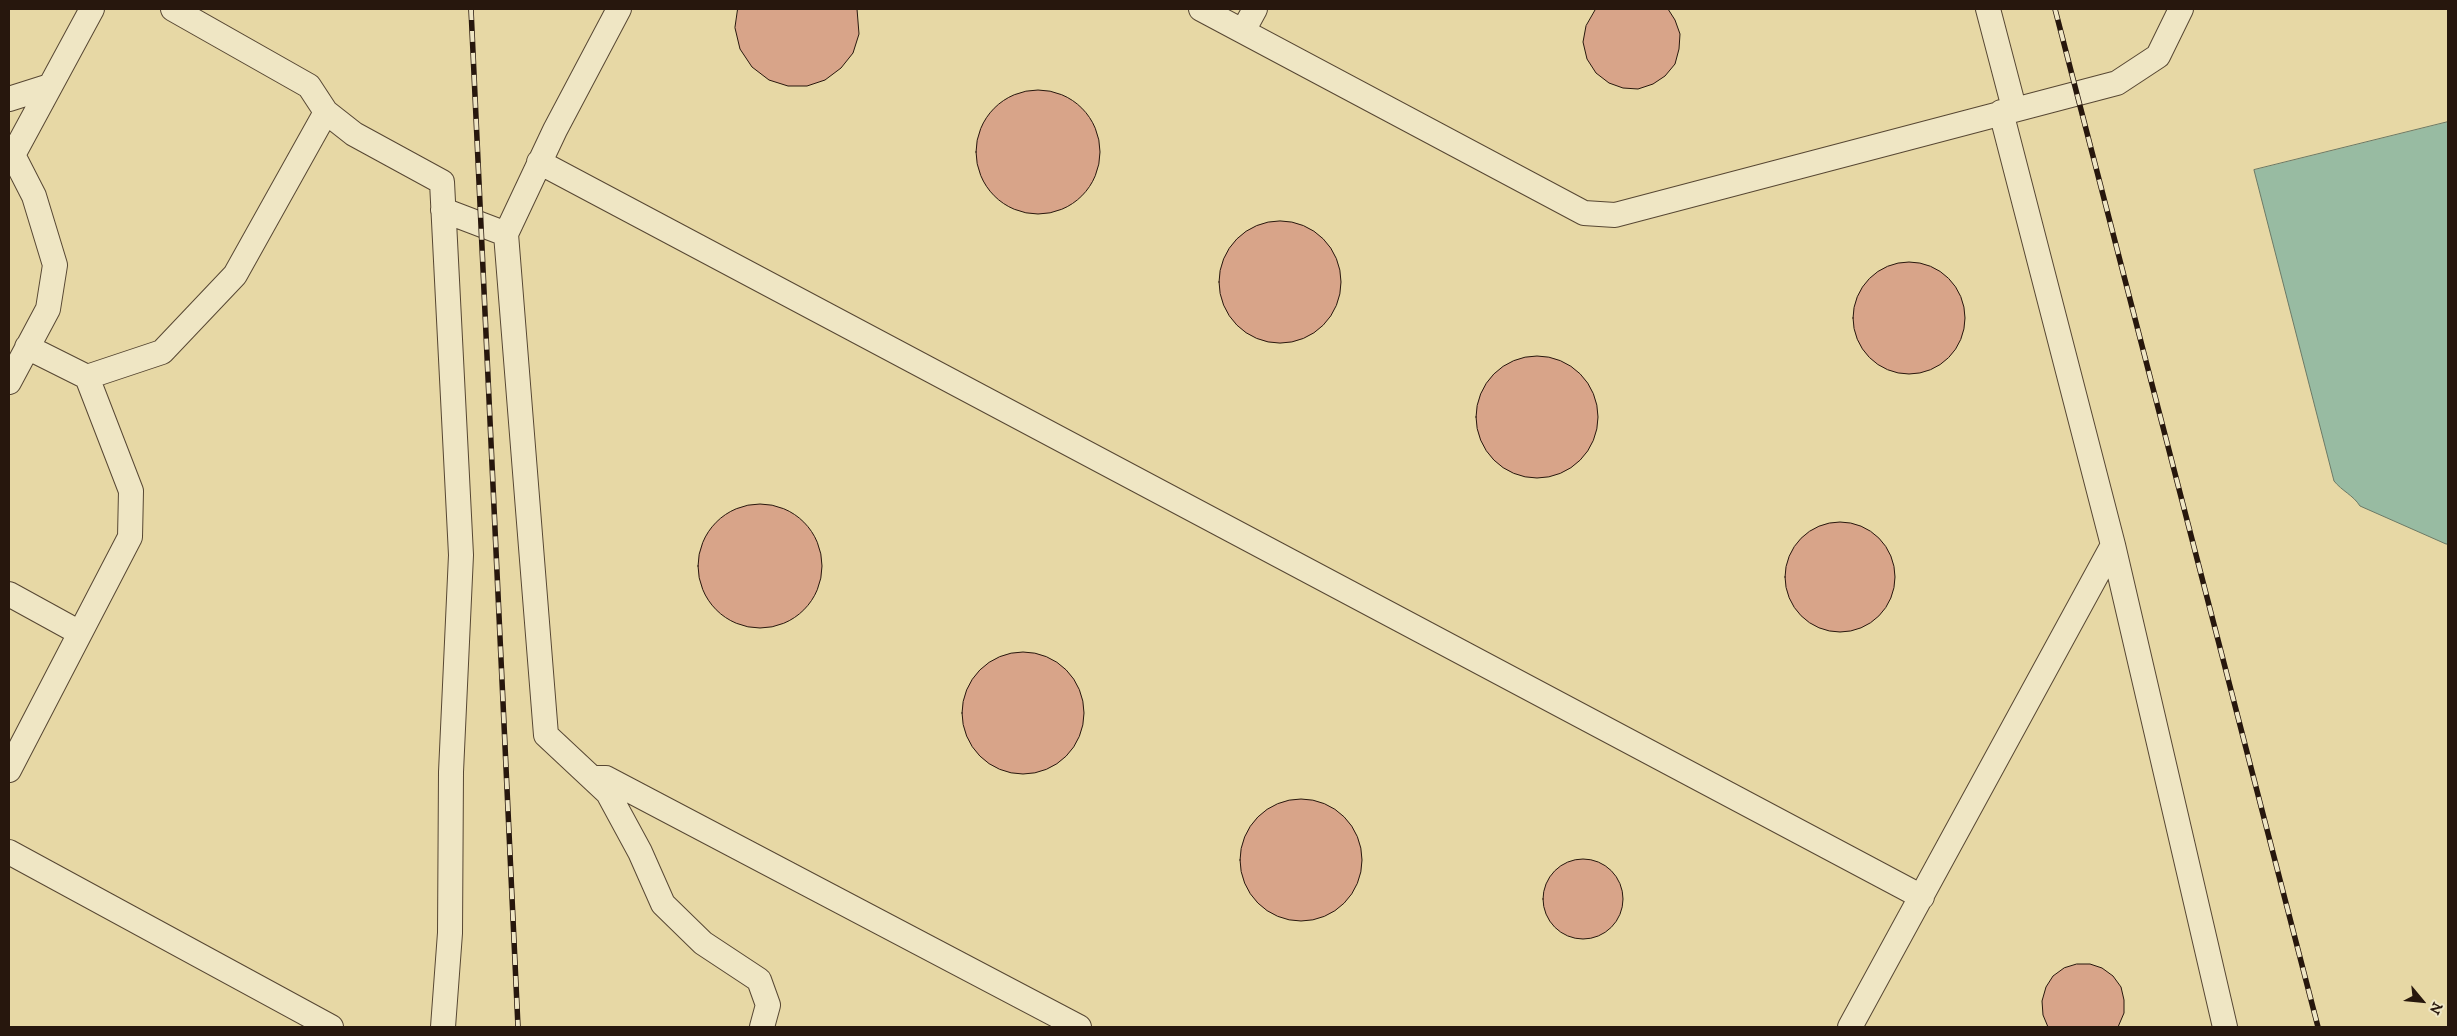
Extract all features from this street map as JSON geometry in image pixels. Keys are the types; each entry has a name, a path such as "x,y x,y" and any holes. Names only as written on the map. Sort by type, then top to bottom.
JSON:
{"lane":[{"path":"9,382 48,309 55,265 34,196 11,153 92,9"},
{"path":"173,9 309,86 326,112 354,134 442,182 461,555 451,772 450,933 443,1027"},
{"path":"619,9 539,162 506,234 546,735 608,793 640,852 663,904 703,943 759,980 768,1005 762,1027"},
{"path":"1201,9 1584,213 1616,215 2007,110 2077,95 2117,83 2158,56 2181,9"},
{"path":"1243,31 1255,9"},
{"path":"1988,9 2007,110 2113,545 2225,1027"},
{"path":"9,99 50,86"},
{"path":"87,377 162,352 235,275 326,112"},
{"path":"539,162 1922,897"},
{"path":"443,210 506,234"},
{"path":"9,770 130,537 131,491 87,377 27,347"},
{"path":"1850,1027 2113,545"},
{"path":"9,594 80,632"},
{"path":"592,778 606,778 1079,1027"},
{"path":"9,852 331,1027"}],"shaded area":[{"path":"2448,122 2448,544 2446,544 2360,506 2334,481 2254,170"}],"building":[{"path":"738,9 857,9 859,34 853,53 841,68 825,80 807,86 788,86 769,80 752,67 740,49 735,28"},
{"path":"1596,9 1668,9 1675,20 1680,34 1675,64 1665,76 1653,84 1638,89 1623,88 1609,83 1596,73 1587,59 1583,42 1586,26"},
{"path":"1038,90 1062,95 1082,108 1095,128 1100,152 1095,176 1082,196 1062,209 1038,214 1014,209 994,196 981,176 976,152 981,128 994,108 1014,95"},
{"path":"1280,221 1304,225 1323,239 1337,258 1341,282 1337,306 1323,325 1304,339 1280,343 1256,339 1237,325 1223,306 1219,282 1223,258 1237,239 1256,225"},
{"path":"1909,262 1930,266 1948,279 1961,297 1965,318 1961,339 1948,357 1930,370 1909,374 1888,370 1870,357 1857,339 1853,318 1857,297 1870,279 1888,266"},
{"path":"1537,356 1560,360 1580,374 1594,394 1598,417 1594,440 1580,460 1560,474 1537,478 1514,474 1494,460 1480,440 1476,417 1480,394 1494,374 1514,360"},
{"path":"760,504 784,509 803,523 817,542 822,566 817,590 803,609 784,623 760,628 736,623 717,609 703,590 698,566 703,542 717,523 736,509"},
{"path":"1840,522 1851,523 1861,527 1879,538 1890,556 1894,566 1894,588 1890,598 1879,616 1861,627 1851,631 1840,632 1829,631 1819,627 1801,616 1790,598 1786,588 1785,577 1786,566 1790,556 1801,538 1819,527 1829,523"},
{"path":"1023,652 1047,656 1066,670 1080,689 1084,713 1080,737 1066,756 1047,770 1023,774 999,770 980,756 966,737 962,713 966,689 980,670 999,656"},
{"path":"1301,799 1325,803 1344,817 1358,836 1362,860 1358,884 1344,903 1325,917 1301,921 1277,917 1258,903 1244,884 1240,860 1244,836 1258,817 1277,803"},
{"path":"1583,859 1598,862 1611,871 1620,884 1623,899 1620,914 1611,927 1598,936 1583,939 1568,936 1555,927 1546,914 1543,899 1546,884 1555,871 1568,862"},
{"path":"2077,964 2090,964 2102,968 2113,976 2121,987 2124,1013 2118,1027 2048,1027 2043,1015 2042,1001 2046,987 2053,976 2064,968"}],"railway":[{"path":"471,9 518,1027"},
{"path":"2055,9 2318,1027"}]}
